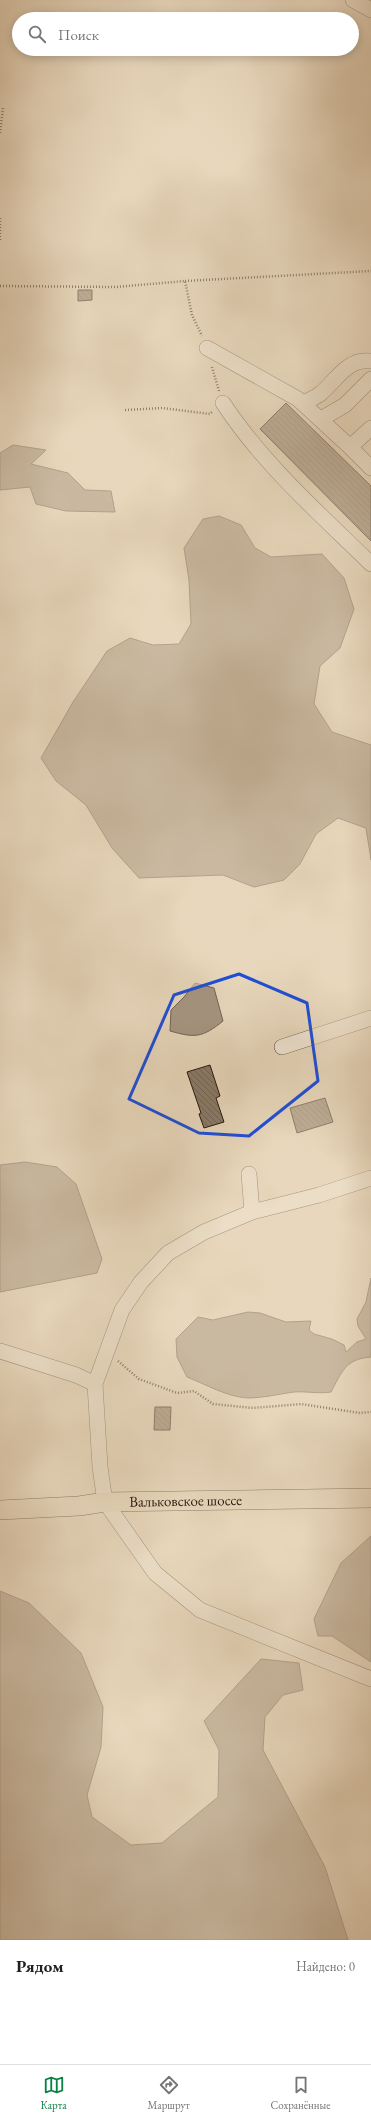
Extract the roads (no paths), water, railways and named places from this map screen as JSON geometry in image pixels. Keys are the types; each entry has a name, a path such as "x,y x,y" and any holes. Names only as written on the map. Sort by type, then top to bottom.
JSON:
{"main road":[{"name":"Вальковское шоссе","path":"0,1510 79,1506 106,1502 371,1498"}],"lane":[{"path":"352,0 371,10"},
{"path":"207,348 236,366 298,398 371,468"},
{"path":"304,404 320,394 349,366 361,360 371,361"},
{"path":"321,419 345,405 371,379"},
{"path":"223,404 242,432 305,501 371,564"},
{"path":"350,447 371,428"},
{"path":"282,1047 371,1018"},
{"path":"249,1174 252,1212"},
{"path":"371,1178 252,1212 204,1232 168,1253 141,1282 122,1310 95,1384 100,1467 106,1502 155,1573 200,1610 371,1679"},
{"path":"0,1351 76,1375 95,1384"}]}
